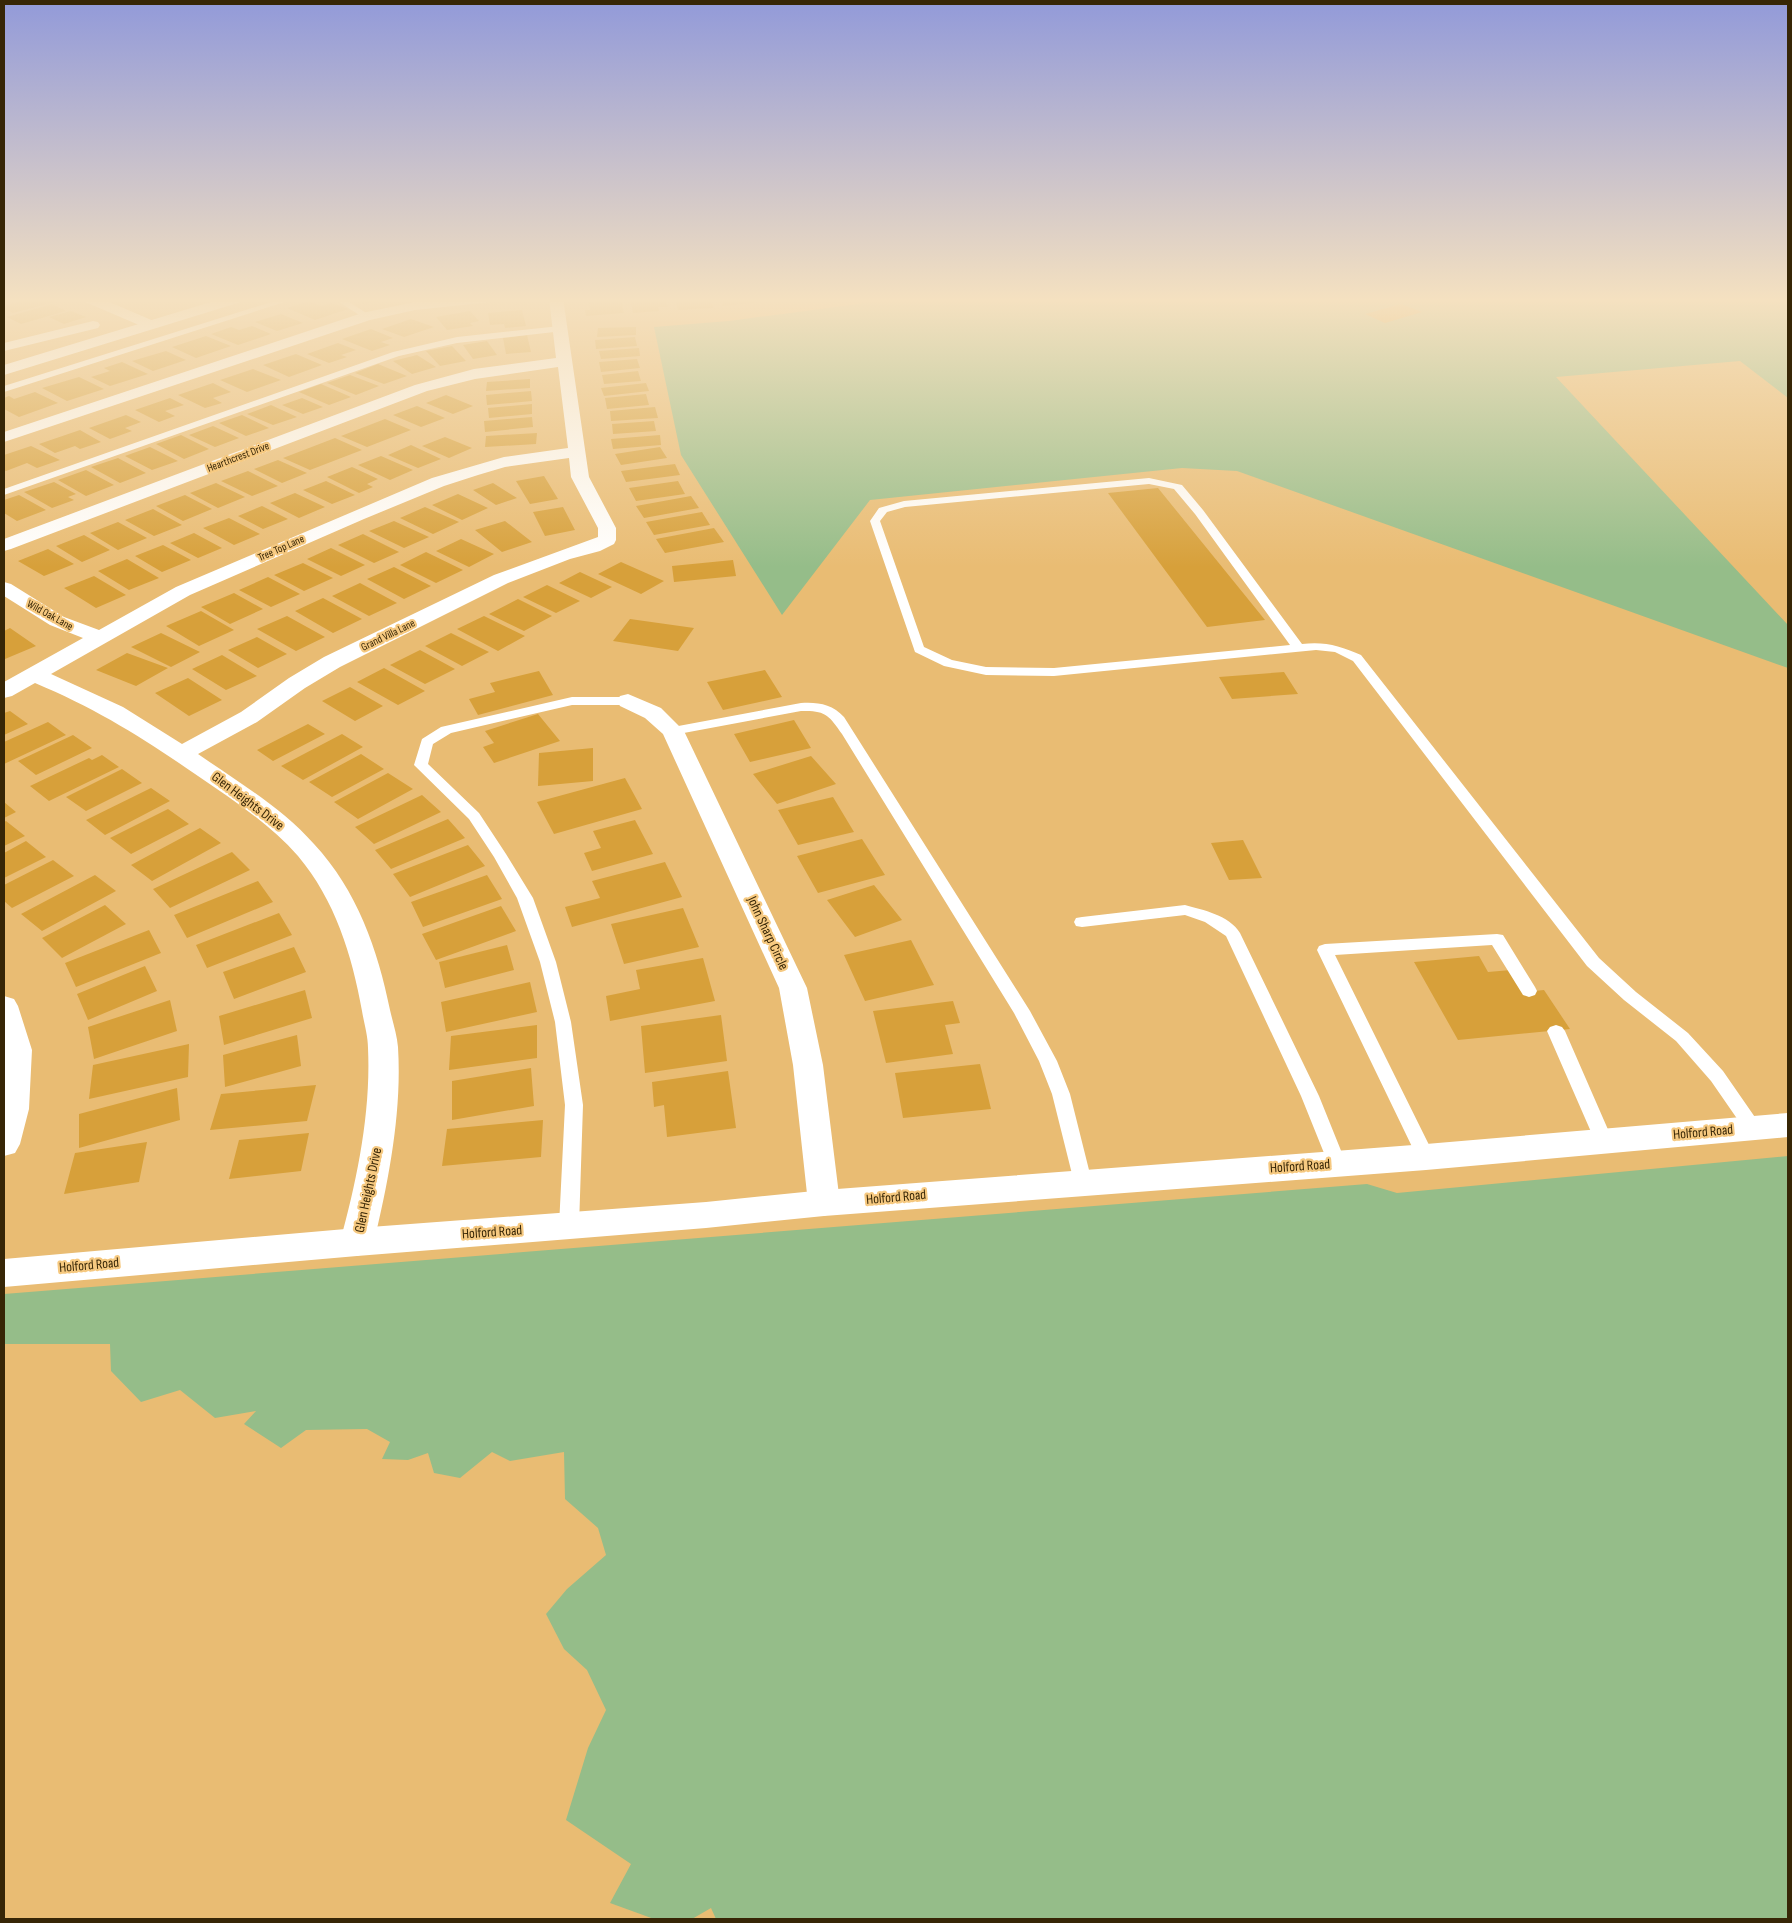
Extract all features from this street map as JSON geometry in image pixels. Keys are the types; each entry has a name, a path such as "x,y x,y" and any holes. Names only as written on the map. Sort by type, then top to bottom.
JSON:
{"street":[{"path":"4,437 152,388"},
{"name":"Hearthcrest Drive","path":"4,545 422,388"},
{"path":"568,388 576,452"},
{"name":"Grand Villa Lane","path":"181,754 249,717 332,662 501,579 554,558 593,548 607,540 607,528 580,477 576,452"},
{"name":"Tree Top Lane","path":"4,691 183,592 358,515 438,482 504,462 576,452"},
{"name":"Wild Oak Lane","path":"4,588 57,621 99,638"},
{"name":"Glen Heights Drive","path":"35,674 102,704 253,802 284,827 308,852 332,884 355,930 372,983 383,1046 380,1126 367,1205 356,1242"},
{"name":"John Sharp Circle","path":"628,701 654,714 673,731 793,988 808,1065 824,1203"},
{"path":"4,1006 17,1050 14,1109 4,1144"},
{"name":"Holford Road","path":"4,1273 356,1242 706,1215 824,1203 1426,1157 1788,1125"}],"lane":[{"path":"4,492 300,388"},
{"path":"1298,647 1199,512 1178,487 1149,482 904,504 883,510 875,520 919,649 948,663 986,671 1054,672 1316,646 1338,649 1357,658 1593,962 1630,996 1682,1037 1716,1076 1753,1128"},
{"path":"569,1226 574,1106 563,1022 548,962 525,898 500,856 474,816 421,764 427,742 446,730 572,701 628,701"},
{"path":"673,731 801,707 813,706 833,711 1022,1011 1048,1061 1061,1094 1083,1182"},
{"path":"1082,922 1185,910 1211,918 1232,933 1310,1096 1337,1163"},
{"path":"1426,1157 1325,950 1497,939 1529,991"},
{"path":"1556,1032 1604,1141"}],"green space":[{"path":"667,388 1566,388 1788,625 1788,668 1237,471 1182,468 870,500 782,615 681,455"},
{"path":"1775,388 1788,388 1788,398"},
{"path":"1788,1156 1788,1919 716,1919 711,1908 692,1919 654,1919 610,1903 631,1864 566,1820 588,1748 606,1710 587,1670 564,1649 546,1614 567,1589 606,1555 598,1528 565,1499 564,1452 510,1461 492,1452 460,1478 434,1473 428,1453 408,1460 382,1459 390,1442 367,1429 306,1430 281,1448 244,1424 256,1411 215,1418 180,1390 141,1402 111,1371 110,1344 4,1344 4,1294 1367,1184 1397,1193"}],"building":[{"path":"42,388 101,388 104,389 67,401"},
{"path":"199,388 222,388 231,392 213,398 222,403 205,408 178,395"},
{"path":"237,388 259,388 247,392"},
{"path":"311,388 330,388 351,397 329,405 299,392"},
{"path":"338,388 375,388 356,395"},
{"path":"486,388 530,388 530,388 486,391"},
{"path":"601,388 648,388 649,391 604,396"},
{"path":"531,391 532,401 487,405 486,395"},
{"path":"35,392 58,403 19,417 4,409 4,398 9,396 14,399"},
{"path":"646,394 649,405 607,409 605,398"},
{"path":"446,395 473,406 453,414 426,403"},
{"path":"170,398 184,405 165,411 175,416 159,422 135,410"},
{"path":"302,398 323,407 303,414 282,405"},
{"path":"532,404 532,414 489,418 488,408"},
{"path":"271,405 297,417 273,425 247,414"},
{"path":"417,406 445,418 421,427 393,415"},
{"path":"655,407 658,418 611,421 610,411"},
{"path":"126,415 141,422 125,428 132,431 110,439 89,428"},
{"path":"242,415 269,428 246,436 219,423"},
{"path":"532,417 533,427 485,432 484,421"},
{"path":"385,419 411,430 367,447 341,436"},
{"path":"654,421 656,431 613,434 612,424"},
{"path":"213,426 239,438 215,447 189,435"},
{"path":"80,430 101,442 80,449 75,446 55,453 39,444"},
{"path":"537,433 536,444 485,447 486,436"},
{"path":"181,435 209,449 184,459 156,444"},
{"path":"660,435 661,445 613,449 611,439"},
{"path":"445,437 472,448 449,458 422,446"},
{"path":"335,438 362,450 310,470 283,458"},
{"path":"411,445 441,459 418,468 388,455"},
{"path":"31,446 60,460 37,468 27,463 6,471 4,470 4,455"},
{"path":"150,447 178,461 152,470 125,456"},
{"path":"660,447 667,458 621,465 615,454"},
{"path":"381,456 413,470 390,480 358,465"},
{"path":"118,458 146,473 120,483 91,467"},
{"path":"278,460 307,473 282,483 254,469"},
{"path":"675,464 680,475 626,482 621,471"},
{"path":"352,467 378,479 367,484 373,487 359,493 327,477"},
{"path":"86,470 114,485 86,496 58,480"},
{"path":"248,471 278,486 252,496 221,481"},
{"path":"544,476 558,499 530,504 516,481"},
{"path":"326,481 355,495 332,504 303,490"},
{"path":"678,481 685,494 636,501 629,488"},
{"path":"54,482 76,494 68,497 74,500 52,508 24,492"},
{"path":"216,483 245,497 218,508 190,493"},
{"path":"493,483 517,498 496,505 473,490"},
{"path":"1158,488 1265,620 1207,627 1108,493"},
{"path":"295,493 325,507 299,518 270,503"},
{"path":"458,494 488,508 462,520 432,505"},
{"path":"19,495 46,510 17,521 4,513 4,500"},
{"path":"185,495 212,509 183,521 156,506"},
{"path":"691,496 699,508 644,518 636,506"},
{"path":"262,506 288,519 263,529 238,516"},
{"path":"425,507 459,522 433,534 400,518"},
{"path":"563,507 575,530 545,536 533,512"},
{"path":"153,509 182,525 154,536 125,520"},
{"path":"702,512 710,525 654,535 646,522"},
{"path":"229,518 260,534 234,545 203,528"},
{"path":"394,521 429,537 404,548 369,531"},
{"path":"505,521 532,542 502,552 475,530"},
{"path":"118,522 147,538 118,550 90,533"},
{"path":"714,528 724,542 665,553 656,539"},
{"path":"194,533 222,548 198,558 170,543"},
{"path":"363,534 399,552 374,563 338,545"},
{"path":"84,535 110,550 82,562 56,546"},
{"path":"461,539 494,554 469,567 436,551"},
{"path":"163,545 191,560 162,572 135,556"},
{"path":"331,548 365,565 341,576 307,559"},
{"path":"48,549 74,564 44,576 18,561"},
{"path":"426,552 463,570 436,583 400,565"},
{"path":"127,559 159,578 129,590 98,571"},
{"path":"733,560 736,576 674,582 672,566"},
{"path":"621,562 664,581 641,594 598,574"},
{"path":"303,563 333,578 304,591 274,575"},
{"path":"394,567 431,586 404,599 367,579"},
{"path":"580,572 612,587 591,598 559,583"},
{"path":"94,576 126,595 96,608 64,588"},
{"path":"268,577 300,594 271,607 239,590"},
{"path":"360,583 397,603 369,616 332,596"},
{"path":"547,585 580,601 556,613 523,597"},
{"path":"234,593 263,609 230,624 201,607"},
{"path":"323,598 362,619 333,633 295,611"},
{"path":"518,599 552,616 524,631 489,614"},
{"path":"201,611 234,630 199,646 166,626"},
{"path":"287,616 325,637 296,651 257,629"},
{"path":"484,616 525,636 498,651 457,629"},
{"path":"630,619 694,628 678,651 613,641"},
{"path":"10,628 36,646 5,659 4,631"},
{"path":"161,633 200,652 171,667 131,647"},
{"path":"451,633 489,652 462,666 425,646"},
{"path":"257,637 287,654 258,668 228,650"},
{"path":"420,650 455,669 425,684 390,665"},
{"path":"127,653 168,668 136,686 96,670"},
{"path":"222,655 257,676 226,690 192,669"},
{"path":"384,668 425,691 398,705 357,682"},
{"path":"765,670 782,697 723,710 707,682"},
{"path":"539,671 553,695 478,715 469,699 495,692 490,683"},
{"path":"1284,672 1298,694 1232,699 1219,677"},
{"path":"188,678 222,700 189,716 155,693"},
{"path":"350,687 383,706 355,721 322,701"},
{"path":"10,711 28,724 4,735 4,713"},
{"path":"538,714 560,741 494,763 483,747 494,743 485,731"},
{"path":"794,720 811,748 750,762 734,734"},
{"path":"48,722 66,735 4,764 4,742"},
{"path":"308,724 325,734 273,761 257,750"},
{"path":"342,734 363,747 303,780 281,766"},
{"path":"73,735 92,748 36,775 18,761"},
{"path":"593,748 593,781 538,786 539,753"},
{"path":"361,754 384,769 332,797 309,782"},
{"path":"102,755 119,767 49,801 30,786 89,758 92,760"},
{"path":"811,756 836,784 777,804 753,774"},
{"path":"122,769 142,783 86,811 66,797"},
{"path":"388,773 413,789 358,819 334,802"},
{"path":"625,778 642,809 554,834 537,802"},
{"path":"151,788 170,801 105,835 86,820"},
{"path":"422,795 441,812 374,844 355,827"},
{"path":"833,797 854,832 798,845 778,810"},
{"path":"4,802 16,812 4,818"},
{"path":"168,809 189,824 131,854 110,838"},
{"path":"448,819 465,838 391,869 375,850"},
{"path":"635,820 653,854 592,871 584,853 601,848 593,831"},
{"path":"6,821 25,836 4,846 4,822"},
{"path":"200,828 221,843 152,881 131,865"},
{"path":"862,839 885,875 818,893 797,856"},
{"path":"1243,840 1262,878 1229,880 1211,843"},
{"path":"26,841 46,857 4,878 4,853"},
{"path":"468,845 485,866 410,897 393,874"},
{"path":"232,852 250,870 170,908 153,889"},
{"path":"53,860 74,876 12,908 4,901 4,885"},
{"path":"665,862 682,897 572,927 565,907 600,898 592,881"},
{"path":"95,875 116,891 42,931 21,914"},
{"path":"487,875 502,899 423,927 411,902"},
{"path":"258,881 273,902 187,938 174,915"},
{"path":"874,885 902,920 855,937 827,900"},
{"path":"105,905 126,924 62,958 42,938"},
{"path":"501,906 516,931 436,960 422,934"},
{"path":"683,908 699,947 624,964 611,924"},
{"path":"279,913 292,935 207,968 196,945"},
{"path":"149,930 161,953 76,987 65,963"},
{"path":"911,940 934,985 865,1001 844,955"},
{"path":"507,945 514,970 445,988 439,962"},
{"path":"294,947 306,972 234,999 223,972"},
{"path":"1479,956 1488,972 1511,970 1525,992 1544,990 1570,1029 1458,1040 1414,962"},
{"path":"703,958 715,1001 610,1021 606,996 640,989 636,970"},
{"path":"145,966 157,991 88,1020 77,994"},
{"path":"530,982 537,1012 446,1032 441,1002"},
{"path":"305,990 312,1018 224,1045 219,1016"},
{"path":"170,1000 177,1031 94,1059 88,1027"},
{"path":"953,1001 960,1023 945,1025 953,1054 886,1063 873,1011"},
{"path":"721,1015 727,1061 645,1073 641,1026"},
{"path":"537,1025 537,1058 449,1070 451,1036"},
{"path":"297,1035 301,1066 225,1087 223,1055"},
{"path":"189,1044 188,1077 89,1099 93,1065"},
{"path":"980,1064 991,1109 903,1118 895,1073"},
{"path":"531,1068 534,1106 452,1120 452,1081"},
{"path":"728,1071 736,1128 667,1137 664,1105 654,1107 652,1082"},
{"path":"316,1085 307,1121 210,1130 221,1094"},
{"path":"177,1088 180,1120 79,1148 79,1114"},
{"path":"543,1120 541,1157 442,1166 447,1129"},
{"path":"309,1133 301,1171 229,1179 239,1140"},
{"path":"147,1142 139,1182 64,1194 75,1153"}]}
